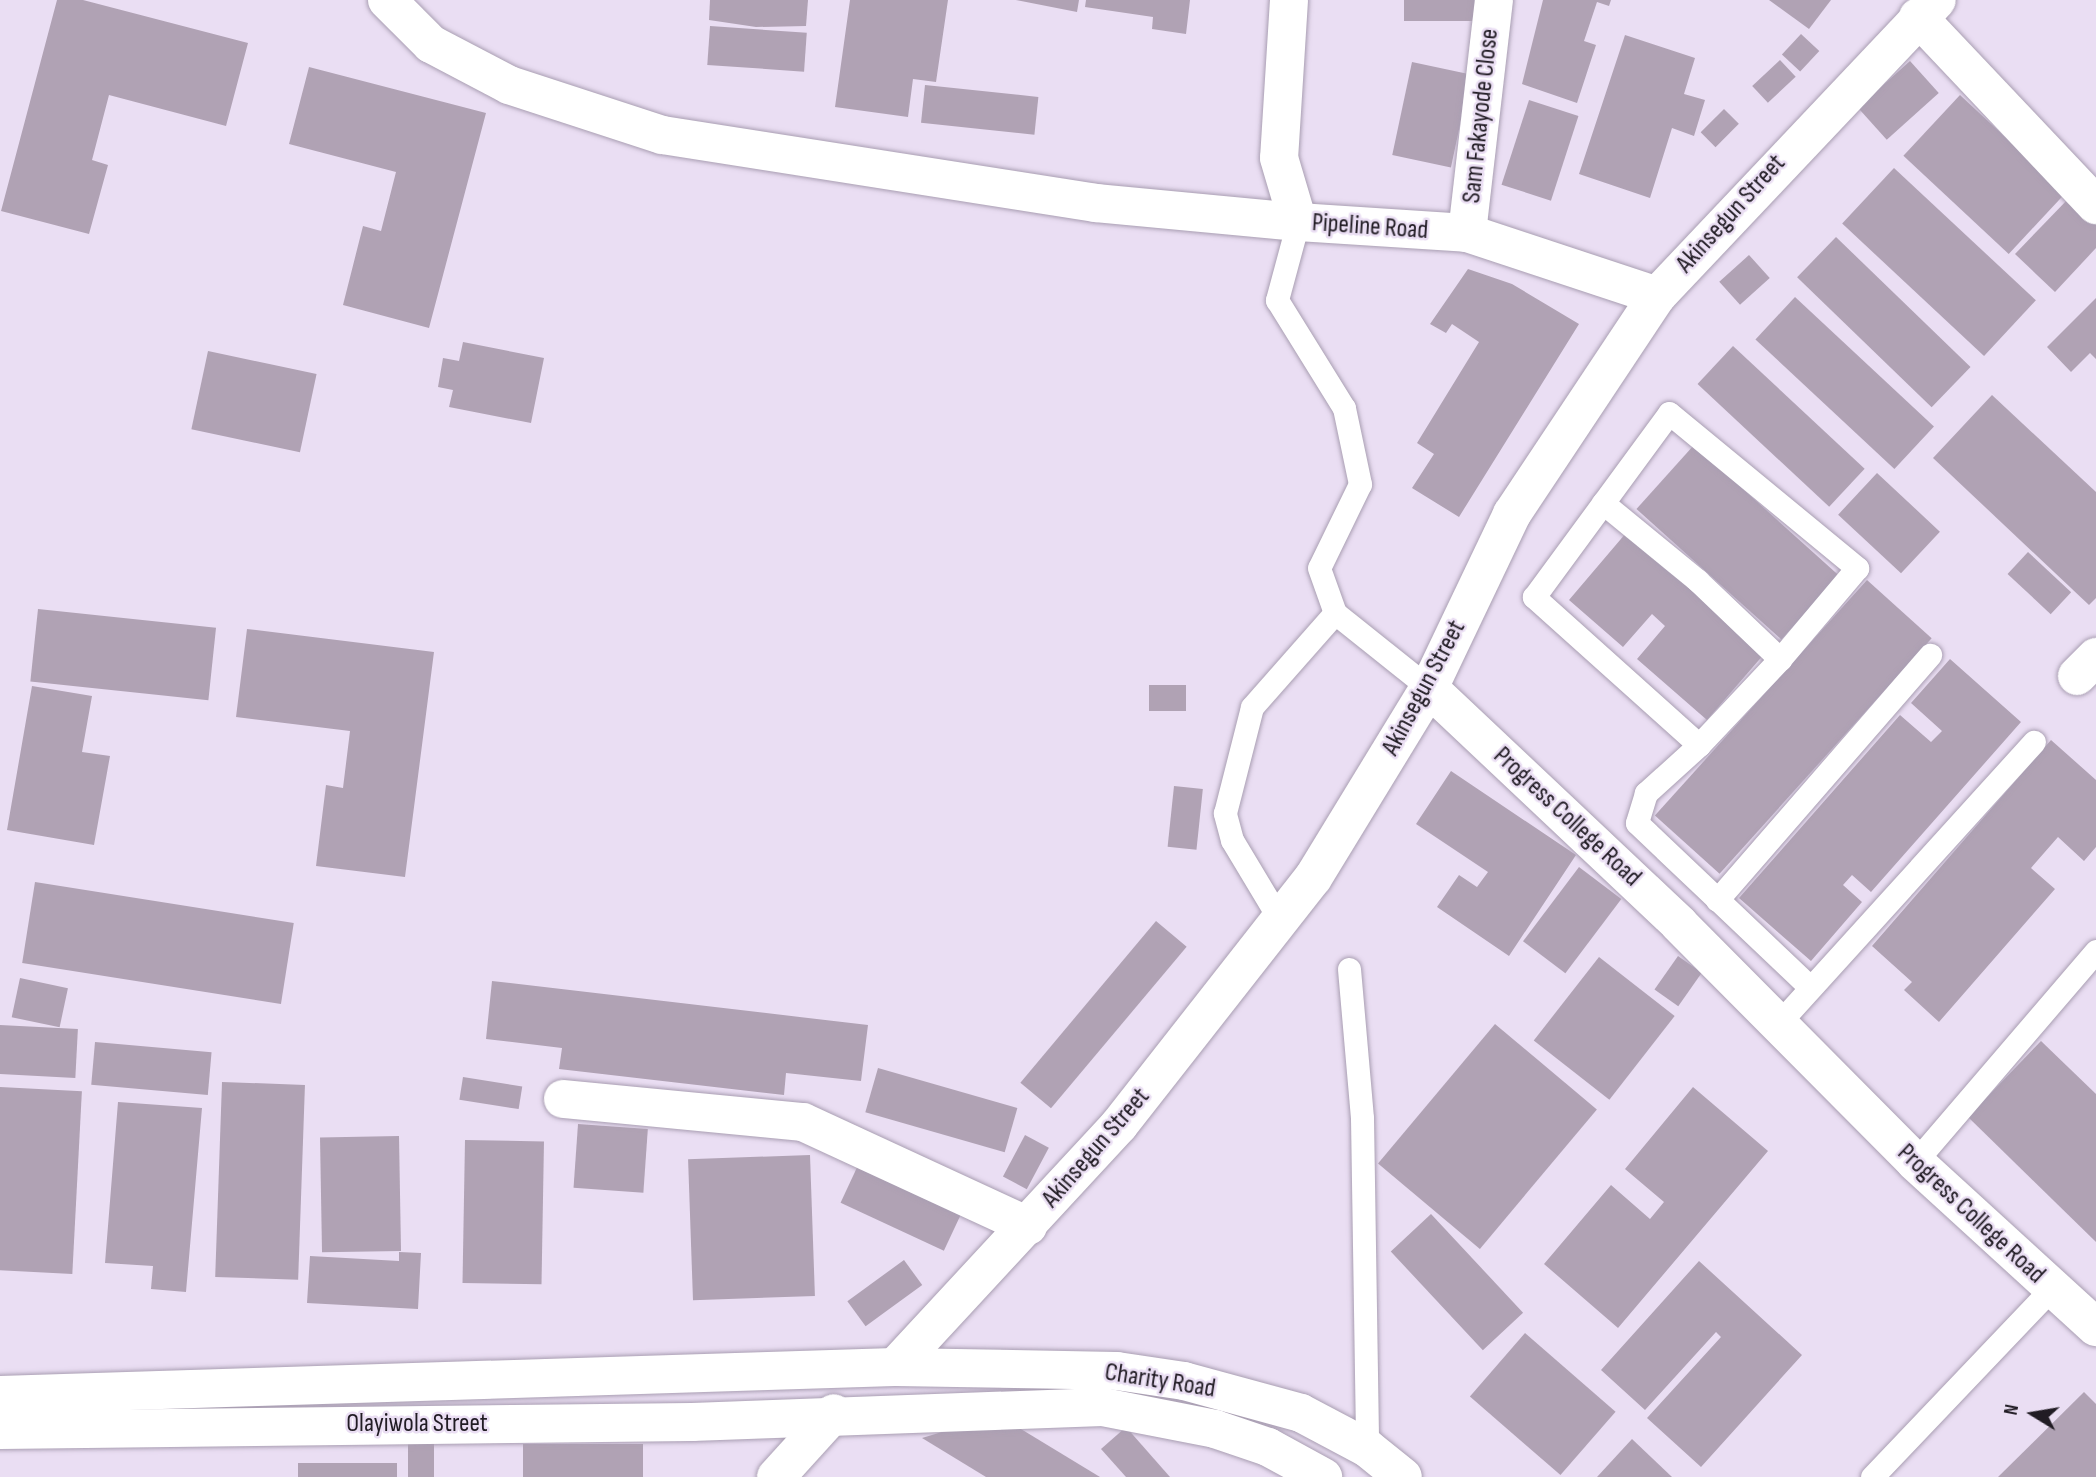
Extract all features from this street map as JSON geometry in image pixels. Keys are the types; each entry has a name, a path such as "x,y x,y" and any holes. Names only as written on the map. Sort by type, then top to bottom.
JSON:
{"street":[{"path":"387,0 431,44 509,85 662,135 1096,203 1298,222"},
{"name":"Pipeline Road","path":"1289,0 1279,158 1298,222 1467,233 1657,296"},
{"name":"Sam Fakayode Close","path":"1467,233 1494,0"},
{"path":"1927,8 2096,205"},
{"name":"Akinsegun Street","path":"895,1367 1119,1125 1313,878 1429,688 1512,514 1657,296 1927,8"},
{"name":"Progress College Road","path":"1429,688 1778,1024 1915,1162 2051,1289 2096,1327"},
{"path":"563,1099 803,1122 1028,1226"},
{"name":"Charity Road","path":"0,1395 895,1367 1117,1371 1184,1381 1301,1413 1366,1463 1403,1477"},
{"name":"Charity Road","path":"834,1413 1103,1407 1215,1429 1268,1447 1323,1477"},
{"path":"776,1477 834,1413"},
{"name":"Olayiwola Street","path":"0,1430 692,1422 834,1413"}],"lane":[{"path":"1280,920 1232,840 1225,813 1252,707 1335,613 1319,568 1360,484 1344,408 1277,300 1298,222"},
{"path":"1699,745 1534,597 1669,413 1857,568 1780,659 1699,745 1646,793 1637,823 1810,987"},
{"path":"1603,503 1697,580 1780,659"},
{"name":"Progress College Road","path":"1335,613 1429,688"},
{"path":"1717,901 1930,655"},
{"path":"1778,1024 2034,742"},
{"path":"1915,1162 2096,951"},
{"path":"1349,969 1362,1118 1366,1463"},
{"path":"1872,1477 2051,1289"}],"building":[{"path":"57,0 83,0 248,43 226,126 109,95 92,160 108,165 89,234 1,211"},
{"path":"710,0 808,0 806,26 756,27 709,20"},
{"path":"850,0 948,0 936,82 913,79 908,117 835,107"},
{"path":"1016,0 1079,0 1077,12"},
{"path":"1086,0 1190,0 1186,34 1152,29 1153,17 1085,7"},
{"path":"1404,0 1475,0 1475,21 1404,21"},
{"path":"1543,0 1611,0 1609,6 1597,2 1584,41 1596,45 1577,103 1522,84"},
{"path":"1769,0 1831,0 1809,29"},
{"path":"710,26 807,33 804,72 707,65"},
{"path":"1801,34 1819,51 1800,72 1782,54"},
{"path":"1625,35 1695,58 1684,94 1705,100 1694,136 1672,128 1650,198 1579,174"},
{"path":"1780,60 1796,77 1768,103 1752,86"},
{"path":"1910,61 1939,93 1887,140 1858,108"},
{"path":"1412,62 1471,74 1451,167 1392,155"},
{"path":"309,67 486,113 429,328 343,305 363,226 381,231 396,172 289,144"},
{"path":"925,85 1038,97 1034,135 921,123"},
{"path":"1960,95 2065,193 2009,254 1903,156"},
{"path":"1529,100 1578,116 1551,201 1501,185"},
{"path":"1724,109 1739,124 1716,147 1701,132"},
{"path":"1894,168 2036,300 1984,356 1842,224"},
{"path":"2069,198 2096,223 2096,248 2055,292 2015,254"},
{"path":"1836,237 1971,367 1932,407 1797,277"},
{"path":"1749,255 1770,278 1740,305 1719,282"},
{"path":"1468,269 1512,284 1579,324 1459,517 1412,488 1434,454 1417,443 1479,342 1452,324 1446,333 1430,324"},
{"path":"1795,297 1934,427 1894,469 1755,339"},
{"path":"2096,298 2096,359 2090,353 2071,372 2047,347"},
{"path":"463,342 544,358 531,423 449,407 453,390 438,387 443,358 459,361"},
{"path":"1733,346 1865,469 1829,507 1698,384"},
{"path":"208,351 317,374 300,452 191,429"},
{"path":"1992,395 2096,492 2096,598 2089,605 1933,458"},
{"path":"1694,445 1839,575 1781,639 1636,509"},
{"path":"1877,473 1940,532 1901,573 1838,515"},
{"path":"1626,533 1765,653 1707,720 1637,659 1665,626 1652,614 1623,647 1569,600"},
{"path":"2028,552 2071,592 2051,614 2008,574"},
{"path":"1867,580 1932,638 1720,874 1655,816"},
{"path":"38,609 216,628 208,700 30,682"},
{"path":"247,629 434,652 405,877 316,866 326,785 343,788 350,731 236,717"},
{"path":"1950,659 2021,722 1871,892 1852,875 1843,885 1862,902 1811,961 1739,898 1900,715 1931,742 1942,731 1911,703"},
{"path":"1149,685 1186,685 1186,711 1149,711"},
{"path":"32,686 92,696 82,752 110,756 94,845 7,830"},
{"path":"2051,740 2096,780 2096,847 2084,861 2058,837 2031,868 2055,889 1939,1022 1904,990 1912,982 1872,946"},
{"path":"1451,771 1576,855 1509,956 1437,907 1459,875 1477,887 1488,872 1416,824"},
{"path":"1174,786 1203,789 1196,850 1168,847"},
{"path":"1579,867 1621,899 1565,973 1523,941"},
{"path":"35,882 294,923 281,1004 22,963"},
{"path":"1156,921 1187,947 1051,1108 1020,1083"},
{"path":"1678,956 1702,973 1678,1006 1654,990"},
{"path":"1599,957 1675,1016 1609,1100 1534,1041"},
{"path":"20,978 68,988 60,1027 12,1017"},
{"path":"492,981 868,1025 861,1081 786,1073 784,1095 559,1069 562,1048 486,1039"},
{"path":"1495,1024 1597,1109 1480,1249 1378,1163"},
{"path":"0,1025 78,1029 75,1078 0,1074"},
{"path":"2041,1041 2096,1094 2096,1242 1968,1117"},
{"path":"95,1042 212,1052 208,1095 91,1085"},
{"path":"878,1068 1017,1108 1005,1152 865,1112"},
{"path":"463,1077 522,1086 519,1109 459,1100"},
{"path":"222,1082 305,1085 298,1280 215,1277"},
{"path":"0,1087 82,1091 72,1274 0,1270"},
{"path":"1693,1087 1768,1151 1618,1328 1544,1264 1611,1185 1650,1219 1664,1202 1625,1169"},
{"path":"118,1102 202,1108 186,1292 151,1289 153,1266 105,1263"},
{"path":"578,1124 648,1129 643,1193 574,1188"},
{"path":"1025,1135 1049,1148 1027,1189 1003,1176"},
{"path":"399,1136 401,1251 322,1252 320,1137"},
{"path":"465,1140 544,1141 541,1284 463,1283"},
{"path":"810,1155 815,1296 693,1300 688,1159"},
{"path":"860,1161 963,1209 944,1251 841,1203"},
{"path":"1431,1214 1523,1313 1483,1350 1391,1252"},
{"path":"399,1252 421,1253 418,1309 307,1303 310,1256 399,1261"},
{"path":"904,1260 922,1285 866,1326 847,1301"},
{"path":"1699,1261 1802,1355 1701,1467 1647,1418 1721,1337 1716,1332 1645,1410 1601,1370"},
{"path":"1525,1333 1616,1412 1560,1475 1470,1396"},
{"path":"2084,1392 2096,1404 2096,1477 1998,1477"},
{"path":"998,1415 1100,1477 986,1477 922,1438"},
{"path":"1126,1427 1170,1477 1126,1477 1101,1449"},
{"path":"408,1432 434,1432 434,1477 408,1477"},
{"path":"1632,1439 1672,1477 1597,1477"},
{"path":"523,1444 643,1444 643,1477 523,1477"},
{"path":"298,1463 397,1463 397,1477 298,1477"}]}
